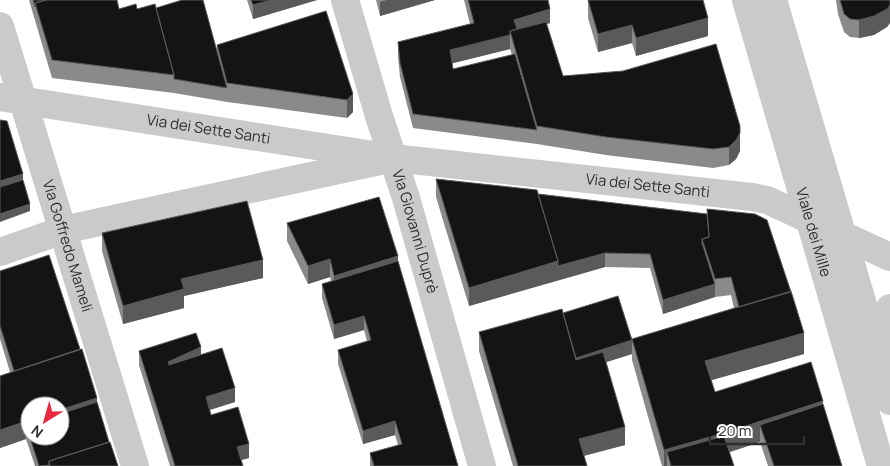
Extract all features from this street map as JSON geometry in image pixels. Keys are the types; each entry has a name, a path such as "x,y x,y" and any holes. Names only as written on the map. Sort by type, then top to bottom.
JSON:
{"street":[{"name":"Via Giovanni Duprè","path":"345,0 482,466"},
{"name":"Viale dei Mille","path":"746,0 880,466"},
{"name":"Viale dei Mille","path":"773,0 890,401"},
{"name":"Via Goffredo Mameli","path":"0,26 12,99 63,230 135,466"},
{"name":"Via dei Sette Santi","path":"12,99 393,158 752,197 767,200 890,257"},
{"name":"Via dei Sette Santi","path":"0,252 63,230 393,158"},
{"path":"876,354 884,320 890,308"}],"building":[{"path":"33,0 46,0 35,3 35,7"},
{"path":"46,0 117,0 119,9 136,4 137,9 155,4 174,75 52,60 35,3"},
{"path":"182,0 203,0 227,88 174,79 156,8"},
{"path":"251,0 271,0 253,5"},
{"path":"468,0 548,0 550,9 514,20 517,29 510,31 510,35 450,50 453,69 515,54 537,130 413,114 400,63 398,42 474,23"},
{"path":"588,0 703,0 708,18 636,38 632,25 598,34"},
{"path":"840,0 890,0 890,5 887,9 874,16 859,20 850,19 844,14"},
{"path":"326,11 353,94 347,100 227,83 217,45"},
{"path":"546,22 563,76 623,71 716,44 740,126 740,133 736,140 729,147 713,149 606,137 537,126 510,31"},
{"path":"0,120 7,121 23,174 0,181"},
{"path":"436,179 537,190 558,261 469,288"},
{"path":"23,180 30,204 0,214 0,187"},
{"path":"538,194 707,214 709,237 702,239 702,243 715,284 663,300 650,254 605,253 558,266"},
{"path":"379,197 398,256 334,276 330,259 308,266 287,223"},
{"path":"247,201 263,260 181,279 184,289 123,306 102,233"},
{"path":"707,209 755,214 767,220 791,292 739,307 731,277 715,279 702,239 709,237"},
{"path":"49,255 80,349 14,371 0,326 0,271"},
{"path":"398,261 458,466 374,466 370,453 402,444 395,421 363,431 338,350 371,340 364,316 334,325 322,284"},
{"path":"791,291 804,333 705,361 715,392 811,362 823,401 664,450 632,339"},
{"path":"618,296 632,340 576,358 563,313"},
{"path":"562,309 576,360 603,352 625,427 579,439 587,466 518,466 479,332"},
{"path":"196,333 201,347 168,362 169,365 222,348 235,388 206,397 211,415 238,407 249,444 237,447 243,466 175,466 139,351"},
{"path":"82,349 97,398 70,407 70,396 20,396 20,423 0,430 0,376"},
{"path":"97,402 109,442 49,461 49,465 39,466 33,446 70,446 70,411"},
{"path":"823,404 842,466 774,466 760,425"},
{"path":"724,436 734,466 671,466 667,452"},
{"path":"110,442 118,466 50,466 49,461"}]}
